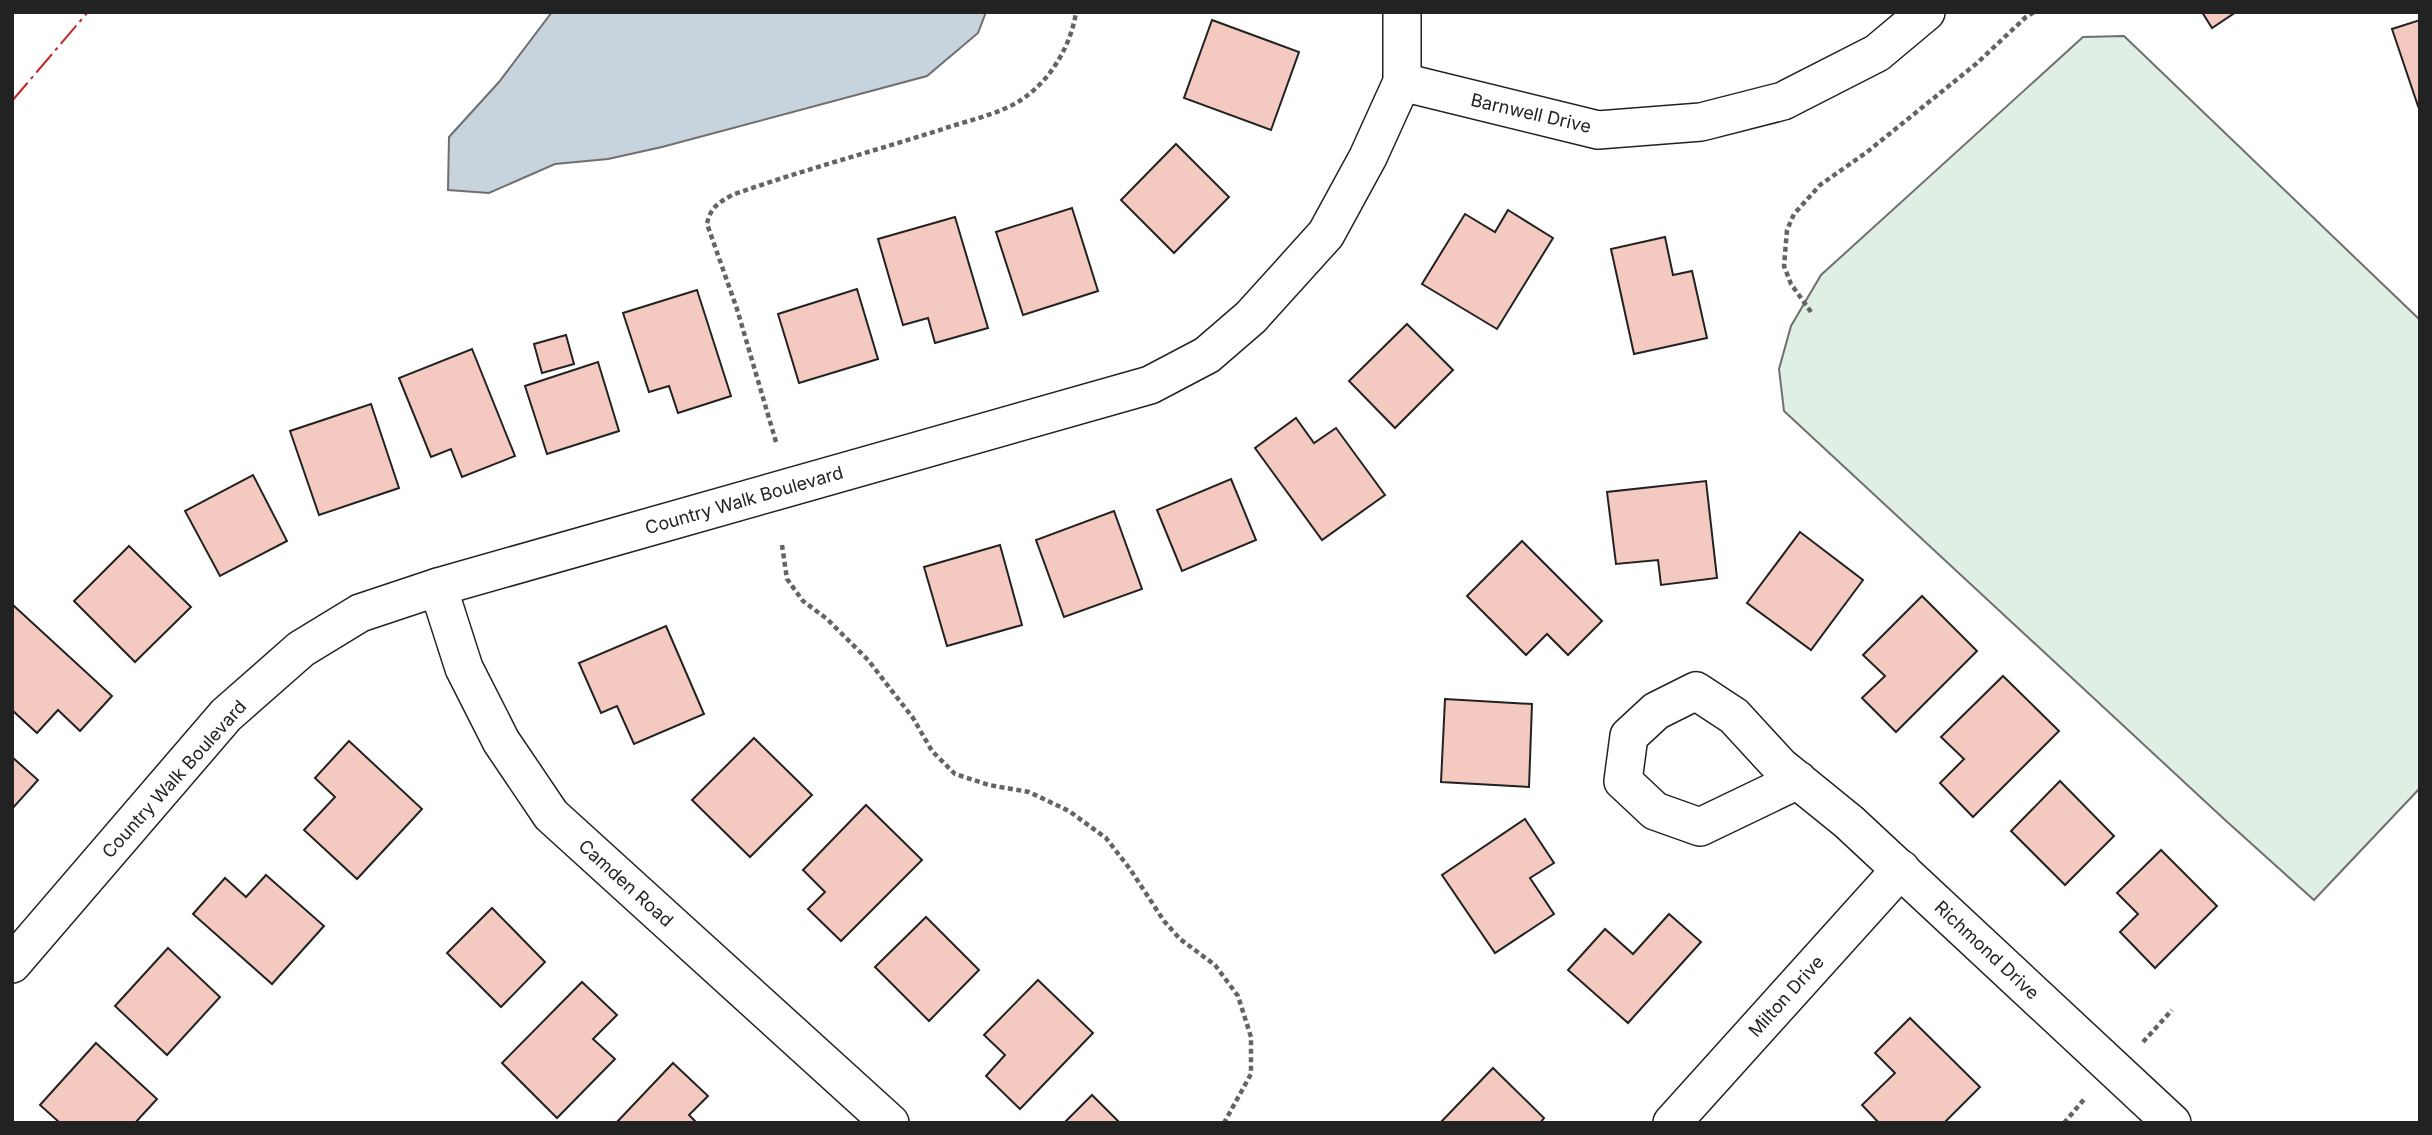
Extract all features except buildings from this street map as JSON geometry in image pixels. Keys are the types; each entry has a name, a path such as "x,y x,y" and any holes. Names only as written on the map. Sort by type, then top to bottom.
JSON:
{"street":[{"name":"Country Walk Boulevard","path":"12,964 226,715 301,649 360,613 438,587 1150,385 1207,355 1251,317 1326,234 1368,157 1402,82 1402,12"},
{"name":"Barnwell Drive","path":"1402,82 1598,130 1701,122 1783,101 1877,53 1926,12"},
{"name":"Camden Road","path":"438,587 464,668 501,741 551,816 890,1123"},
{"name":"Richmond Drive","path":"1798,780 1700,827 1655,811 1623,781 1629,736 1656,711 1696,691 1734,716 1780,766 1798,780 1849,822 2172,1123"},
{"name":"Milton Drive","path":"1672,1123 1900,869"}],"path":[{"path":"776,442 737,309 708,224 709,213 718,203 745,191 892,146 1000,110 1021,100 1047,76 1068,44 1076,12"},
{"path":"1811,312 1791,284 1784,266 1787,230 1794,214 1820,185 1867,152 1976,64 2026,16 2034,12"},
{"path":"782,545 787,579 803,601 827,619 868,660 913,718 932,751 955,774 989,785 1029,792 1069,811 1106,838 1164,921 1180,939 1214,965 1238,996 1251,1037 1251,1074 1224,1123"},
{"path":"2142,1044 2172,1010"},
{"path":"2064,1123 2088,1095"}],"green space":[{"path":"2124,36 2420,320 2420,788 2314,900 1784,411 1779,369 1791,326 1821,275 2083,37"}],"shaded area":[{"path":"552,12 986,12 978,33 927,76 662,147 608,159 555,164 489,193 448,190 449,137 499,82"}],"power":[{"path":"12,101 88,12"}]}
